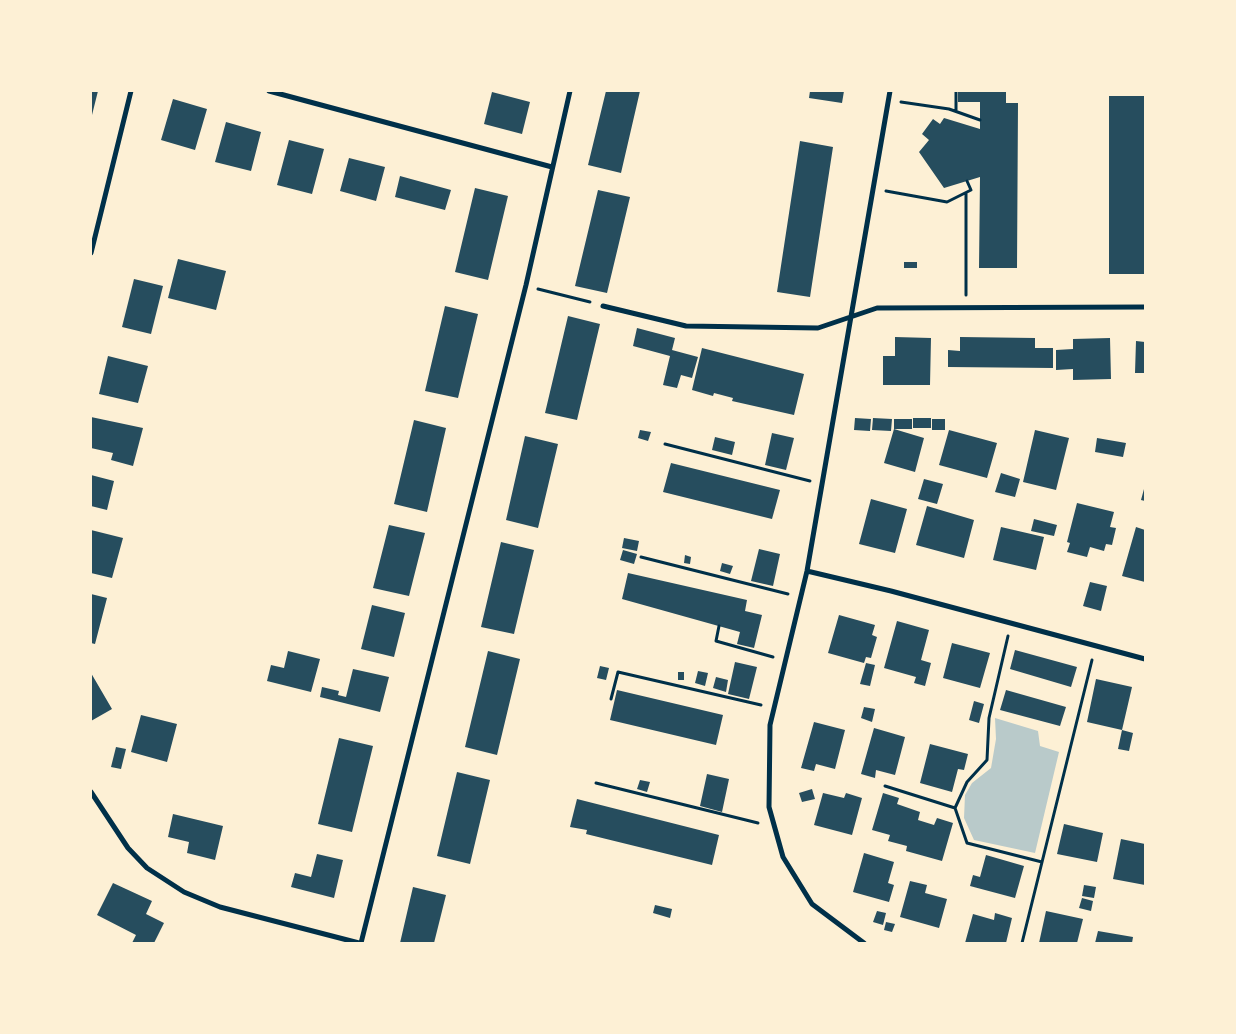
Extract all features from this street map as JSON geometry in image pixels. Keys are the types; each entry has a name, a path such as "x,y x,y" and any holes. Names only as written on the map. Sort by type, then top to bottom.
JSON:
{"street":[{"path":"91,253 131,91"},
{"path":"269,91 552,168"},
{"path":"91,792 128,848 147,868 184,892 220,907 360,943 526,286 570,91"},
{"path":"864,943 812,904 783,857 769,807 770,725 806,571 852,317 890,91"},
{"path":"603,306 686,326 818,328 877,308 1145,307"},
{"path":"806,571 1145,659"}],"path":[{"path":"956,91 956,111"},
{"path":"888,100 956,111 980,120"},
{"path":"873,188 947,202 971,190 967,181"},
{"path":"966,193 966,308"},
{"path":"526,286 603,306"},
{"path":"665,444 822,484"},
{"path":"641,557 800,597"},
{"path":"1010,623 989,718 987,760 967,782 955,808 968,843 1042,862"},
{"path":"719,626 716,641 785,660"},
{"path":"1022,943 1096,646"},
{"path":"611,699 618,672 774,708"},
{"path":"596,784 774,827"},
{"path":"885,786 955,808"}],"shaded area":[{"path":"995,718 1038,731 1040,746 1059,752 1035,853 974,840 964,818 965,795 972,783 991,768 996,739"}],"building":[{"path":"91,91 98,91 92,115 91,115"},
{"path":"606,91 640,91 621,173 588,165"},
{"path":"810,91 844,91 842,103 809,98"},
{"path":"958,91 1006,91 1006,103 1018,103 1017,268 979,268 980,177 944,188 919,152 929,140 922,134 933,119 940,124 944,118 980,129 980,102 958,102"},
{"path":"492,92 530,102 522,134 484,124"},
{"path":"1109,96 1145,96 1145,274 1109,274"},
{"path":"173,99 207,109 195,150 161,140"},
{"path":"226,122 261,132 251,171 215,162"},
{"path":"289,140 324,149 312,194 277,185"},
{"path":"800,141 833,147 810,297 777,292"},
{"path":"349,158 385,167 376,201 340,191"},
{"path":"400,176 451,190 445,210 395,197"},
{"path":"475,188 508,196 488,280 455,272"},
{"path":"598,190 630,197 607,293 575,286"},
{"path":"178,259 226,271 216,310 168,298"},
{"path":"904,262 917,262 917,268 904,268"},
{"path":"134,279 163,286 151,334 122,327"},
{"path":"445,306 478,314 458,398 425,391"},
{"path":"568,316 600,324 577,420 545,413"},
{"path":"637,328 675,338 672,350 698,357 692,378 681,375 677,388 663,385 670,356 633,346"},
{"path":"895,337 931,338 930,385 883,385 883,356 895,356"},
{"path":"960,337 1035,338 1035,348 1053,348 1053,368 948,367 948,350 960,351"},
{"path":"1110,338 1111,379 1073,380 1073,369 1056,370 1056,350 1073,349 1073,339"},
{"path":"1136,341 1145,342 1145,373 1135,373"},
{"path":"702,348 804,374 794,415 732,401 733,398 714,393 713,396 692,390"},
{"path":"108,356 148,366 138,403 99,394"},
{"path":"91,417 143,428 133,466 111,460 113,453 91,448"},
{"path":"855,418 871,419 870,431 854,430"},
{"path":"873,418 892,419 891,431 872,430"},
{"path":"913,418 931,418 931,428 913,428"},
{"path":"894,419 912,419 912,429 894,429"},
{"path":"932,419 945,419 945,430 932,430"},
{"path":"414,420 446,428 427,512 394,504"},
{"path":"894,429 924,438 915,472 884,463"},
{"path":"640,430 651,432 648,441 638,438"},
{"path":"949,430 997,443 987,478 939,465"},
{"path":"1035,430 1069,438 1056,490 1023,482"},
{"path":"772,433 794,438 786,470 765,465"},
{"path":"525,436 558,444 538,528 506,520"},
{"path":"715,437 735,442 732,455 712,450"},
{"path":"1097,438 1126,443 1123,457 1095,452"},
{"path":"671,463 780,490 772,519 663,492"},
{"path":"1001,473 1020,479 1015,497 995,492"},
{"path":"91,475 114,481 107,510 91,506"},
{"path":"924,479 943,484 937,504 918,499"},
{"path":"1145,489 1145,501 1141,500"},
{"path":"871,499 907,509 895,553 859,544"},
{"path":"1077,503 1114,512 1110,527 1116,528 1112,545 1106,544 1104,551 1090,547 1087,557 1067,552 1070,543 1067,542"},
{"path":"927,506 974,520 964,558 916,545"},
{"path":"1034,519 1057,525 1054,536 1031,531"},
{"path":"389,525 425,533 409,596 373,588"},
{"path":"1001,527 1044,537 1036,570 993,560"},
{"path":"1136,527 1145,530 1145,582 1122,576"},
{"path":"91,530 123,538 112,578 91,573"},
{"path":"624,538 639,541 637,551 622,548"},
{"path":"501,542 534,550 514,634 481,627"},
{"path":"759,549 780,554 773,586 751,581"},
{"path":"623,550 637,554 634,564 620,560"},
{"path":"685,555 691,557 690,564 684,563"},
{"path":"722,563 733,566 730,574 720,571"},
{"path":"628,573 747,600 745,611 762,615 754,648 737,644 740,632 622,599"},
{"path":"1090,582 1107,586 1101,611 1083,606"},
{"path":"91,594 107,598 95,644 91,643"},
{"path":"372,605 405,613 394,657 361,649"},
{"path":"839,615 875,625 872,635 877,637 871,658 866,657 864,663 828,653"},
{"path":"897,621 929,630 921,660 931,663 925,686 914,683 916,677 884,668"},
{"path":"952,643 990,653 980,688 943,678"},
{"path":"1015,650 1077,667 1071,687 1010,669"},
{"path":"288,651 320,659 311,692 267,681 271,665 284,668"},
{"path":"488,651 520,659 497,755 465,747"},
{"path":"735,662 757,667 749,699 728,694"},
{"path":"866,663 875,665 870,686 860,684"},
{"path":"600,666 609,668 606,680 597,678"},
{"path":"353,669 389,677 380,712 320,697 322,687 339,691 338,695 346,697"},
{"path":"698,671 708,673 705,686 695,683"},
{"path":"678,672 684,672 684,680 678,680"},
{"path":"91,673 112,709 91,721"},
{"path":"716,677 728,680 726,692 713,688"},
{"path":"1096,679 1132,687 1122,730 1087,722"},
{"path":"617,690 723,715 716,745 610,720"},
{"path":"1006,690 1066,707 1060,726 1000,710"},
{"path":"974,701 984,704 979,723 969,720"},
{"path":"864,707 875,709 872,722 861,718"},
{"path":"141,715 177,724 167,762 131,752"},
{"path":"814,722 845,730 835,769 816,764 814,771 801,768"},
{"path":"874,728 905,737 895,775 876,770 875,778 861,774"},
{"path":"1122,730 1133,733 1129,751 1118,749"},
{"path":"339,738 373,746 352,832 318,824"},
{"path":"930,744 968,754 964,770 958,769 952,792 920,783"},
{"path":"116,747 126,749 121,769 111,767"},
{"path":"457,772 490,780 470,864 437,856"},
{"path":"707,774 729,779 722,812 700,806"},
{"path":"640,780 650,782 647,792 637,789"},
{"path":"812,789 815,799 802,802 799,793"},
{"path":"823,793 844,798 846,793 862,798 852,835 814,825"},
{"path":"883,793 899,798 897,804 920,812 918,820 934,825 937,818 953,823 942,861 906,851 907,846 888,841 890,835 872,830"},
{"path":"577,799 719,835 712,865 586,834 587,830 570,827"},
{"path":"173,814 223,826 215,860 187,853 189,842 168,837"},
{"path":"1064,824 1103,833 1097,862 1057,854"},
{"path":"1121,839 1145,844 1145,885 1113,879"},
{"path":"864,853 894,862 888,883 894,885 889,902 853,892"},
{"path":"317,854 343,860 334,898 291,887 295,873 311,877"},
{"path":"986,855 1024,866 1015,898 970,886 973,875 980,877"},
{"path":"910,881 927,885 925,893 947,899 939,928 900,917"},
{"path":"113,883 152,901 146,914 164,923 154,943 132,943 136,935 97,915"},
{"path":"1084,885 1096,887 1094,898 1082,896"},
{"path":"413,887 446,895 434,943 400,943"},
{"path":"1082,898 1093,901 1091,911 1079,908"},
{"path":"655,905 672,909 670,918 653,913"},
{"path":"877,911 886,913 883,925 873,922"},
{"path":"1046,911 1083,919 1077,943 1039,943"},
{"path":"995,913 1012,918 1006,943 965,943 973,914 994,920"},
{"path":"886,922 895,924 892,932 884,930"},
{"path":"1098,931 1133,937 1132,943 1095,943"}]}
